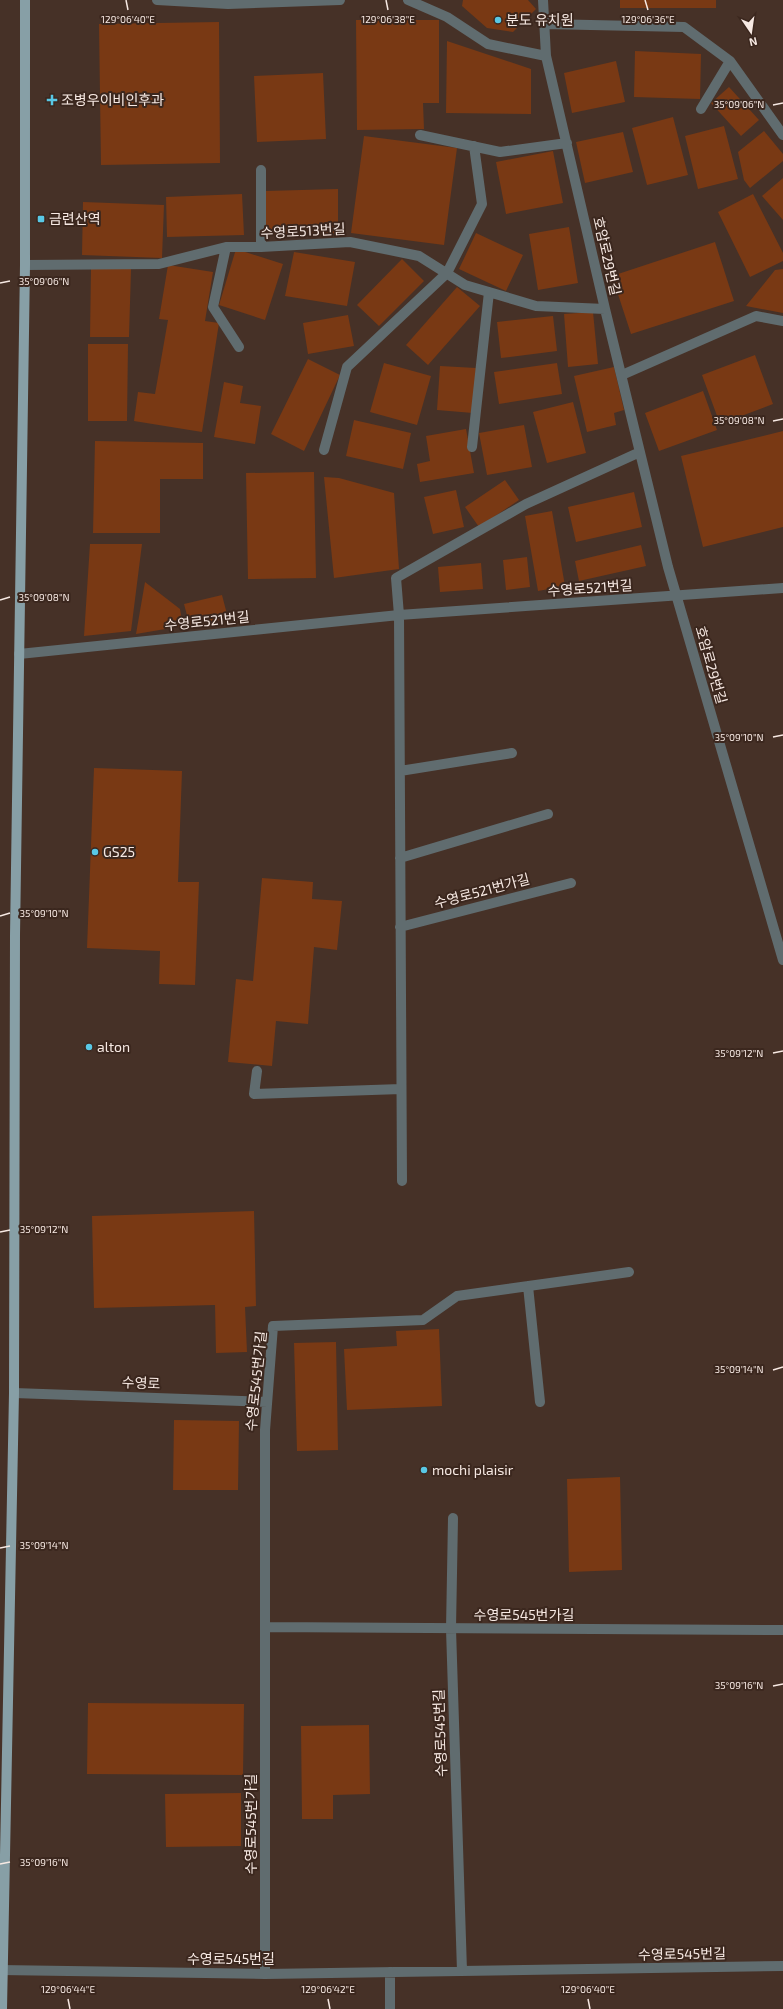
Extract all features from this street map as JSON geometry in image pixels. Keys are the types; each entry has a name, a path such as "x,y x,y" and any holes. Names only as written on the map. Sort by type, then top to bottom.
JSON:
{"main road":[{"path":"2,2009 14,1393 15,935 25,264 25,0"}],"street":[{"path":"157,0 228,4 340,0"},
{"path":"408,0 448,17 488,44 546,56"},
{"name":"호암로29번길","path":"543,0 546,56 604,309 622,375 676,596 783,960"},
{"path":"544,24 684,27 730,61 783,135"},
{"path":"701,109 730,61"},
{"path":"420,135 500,152 567,143"},
{"path":"324,450 347,367 447,273 482,204 474,146"},
{"path":"261,170 261,247"},
{"name":"수영로513번길","path":"25,264 159,264 226,247 261,247 350,242 419,256 465,285 536,306 604,309"},
{"path":"226,247 213,307 239,347"},
{"path":"472,447 489,292"},
{"path":"622,375 756,316 783,321"},
{"path":"402,1180 399,615 396,578 526,504 640,452"},
{"name":"수영로521번길","path":"19,654 399,615 783,588"},
{"path":"400,771 512,753"},
{"path":"400,858 548,814"},
{"name":"수영로521번가길","path":"400,927 571,883"},
{"path":"257,1071 254,1094 401,1089"},
{"name":"수영로545번가길","path":"265,1974 265,1430 273,1326 423,1320 457,1296 629,1272"},
{"path":"528,1286 540,1402"},
{"name":"수영로","path":"14,1393 267,1402"},
{"name":"수영로545번길","path":"453,1518 451,1629 462,1971"},
{"name":"수영로545번가길","path":"265,1627 783,1630"},
{"name":"수영로545번길","path":"2,1970 265,1974 783,1966"},
{"path":"390,1972 390,2009"}],"building":[{"path":"463,0 528,0 536,9 513,32 487,28 462,6"},
{"path":"620,0 716,0 716,8 620,8"},
{"path":"356,20 439,20 439,103 423,103 424,129 357,130"},
{"path":"219,22 220,163 101,165 99,24"},
{"path":"447,41 531,69 531,114 446,113"},
{"path":"635,51 701,54 700,99 634,97"},
{"path":"616,61 625,102 572,113 564,73"},
{"path":"323,73 326,139 257,142 254,76"},
{"path":"729,87 759,120 741,136 711,103"},
{"path":"673,117 688,175 647,185 632,128"},
{"path":"724,126 738,179 698,189 685,136"},
{"path":"764,131 783,154 783,161 750,188 744,180 738,152"},
{"path":"623,132 633,172 585,183 576,142"},
{"path":"364,136 457,148 444,245 351,233"},
{"path":"553,151 563,203 506,214 496,162"},
{"path":"783,178 783,220 762,196"},
{"path":"338,189 338,233 266,235 265,191"},
{"path":"242,194 244,235 167,237 166,197"},
{"path":"753,194 783,253 783,261 750,277 718,212"},
{"path":"83,202 164,205 162,258 82,255"},
{"path":"569,227 578,283 538,290 529,234"},
{"path":"476,233 523,255 506,291 459,269"},
{"path":"715,242 734,301 631,334 612,276"},
{"path":"236,249 283,264 265,320 219,305"},
{"path":"294,252 355,262 347,306 285,296"},
{"path":"402,259 424,281 379,326 357,305"},
{"path":"168,265 213,272 205,321 219,323 202,432 134,421 138,392 155,394 168,320 159,319"},
{"path":"91,269 131,269 129,337 90,337"},
{"path":"783,269 783,313 746,306 775,270"},
{"path":"457,287 480,306 428,365 406,345"},
{"path":"593,312 598,364 568,367 564,314"},
{"path":"348,315 354,346 308,354 303,323"},
{"path":"553,316 557,351 501,358 497,322"},
{"path":"88,344 128,344 127,421 88,421"},
{"path":"755,355 773,404 720,424 702,375"},
{"path":"308,359 340,375 304,451 271,434"},
{"path":"384,363 431,376 417,425 370,412"},
{"path":"557,363 562,394 499,404 494,372"},
{"path":"440,366 476,368 473,413 437,410"},
{"path":"614,367 624,410 614,413 616,425 587,432 574,376"},
{"path":"224,382 243,386 240,403 261,406 255,444 214,437"},
{"path":"703,391 717,430 659,451 645,413"},
{"path":"573,402 586,453 547,463 533,412"},
{"path":"354,420 411,433 403,469 346,456"},
{"path":"524,425 532,467 487,475 479,433"},
{"path":"466,429 474,473 420,482 417,464 430,461 426,436"},
{"path":"783,431 783,527 703,547 681,456"},
{"path":"95,441 203,443 203,479 160,479 160,533 93,533"},
{"path":"314,472 316,578 248,579 246,473"},
{"path":"324,477 339,478 394,493 399,569 334,578"},
{"path":"505,480 519,500 479,527 465,507"},
{"path":"456,490 464,527 433,534 424,497"},
{"path":"634,492 642,527 576,542 568,507"},
{"path":"552,511 565,586 538,591 525,516"},
{"path":"90,544 142,544 131,631 84,636"},
{"path":"641,545 646,566 579,581 575,561"},
{"path":"527,557 530,587 506,590 503,560"},
{"path":"481,563 483,589 440,592 438,567"},
{"path":"145,582 180,609 183,626 136,634"},
{"path":"222,595 228,618 190,627 184,604"},
{"path":"94,768 182,771 178,882 199,882 195,985 159,984 160,951 87,948"},
{"path":"262,878 313,882 312,899 342,901 337,950 314,947 308,1024 276,1021 272,1066 228,1062 236,979 253,981"},
{"path":"254,1211 256,1306 245,1307 247,1352 216,1353 215,1305 94,1308 92,1216"},
{"path":"439,1329 442,1406 347,1410 344,1349 397,1346 396,1331"},
{"path":"336,1342 338,1450 297,1451 294,1343"},
{"path":"174,1420 239,1421 238,1490 173,1490"},
{"path":"620,1477 622,1570 569,1572 567,1479"},
{"path":"88,1703 244,1704 243,1775 87,1774"},
{"path":"369,1725 370,1794 333,1795 333,1819 302,1819 301,1726"},
{"path":"241,1793 241,1846 166,1847 165,1794"}],"place":[{"name":"분도 유치원","path":"498,20"},
{"name":"조병우이비인후과","path":"52,100"},
{"name":"금련산역","path":"41,219"},
{"name":"GS25","path":"95,852"},
{"name":"alton","path":"89,1047"},
{"name":"mochi plaisir","path":"424,1470"}]}
